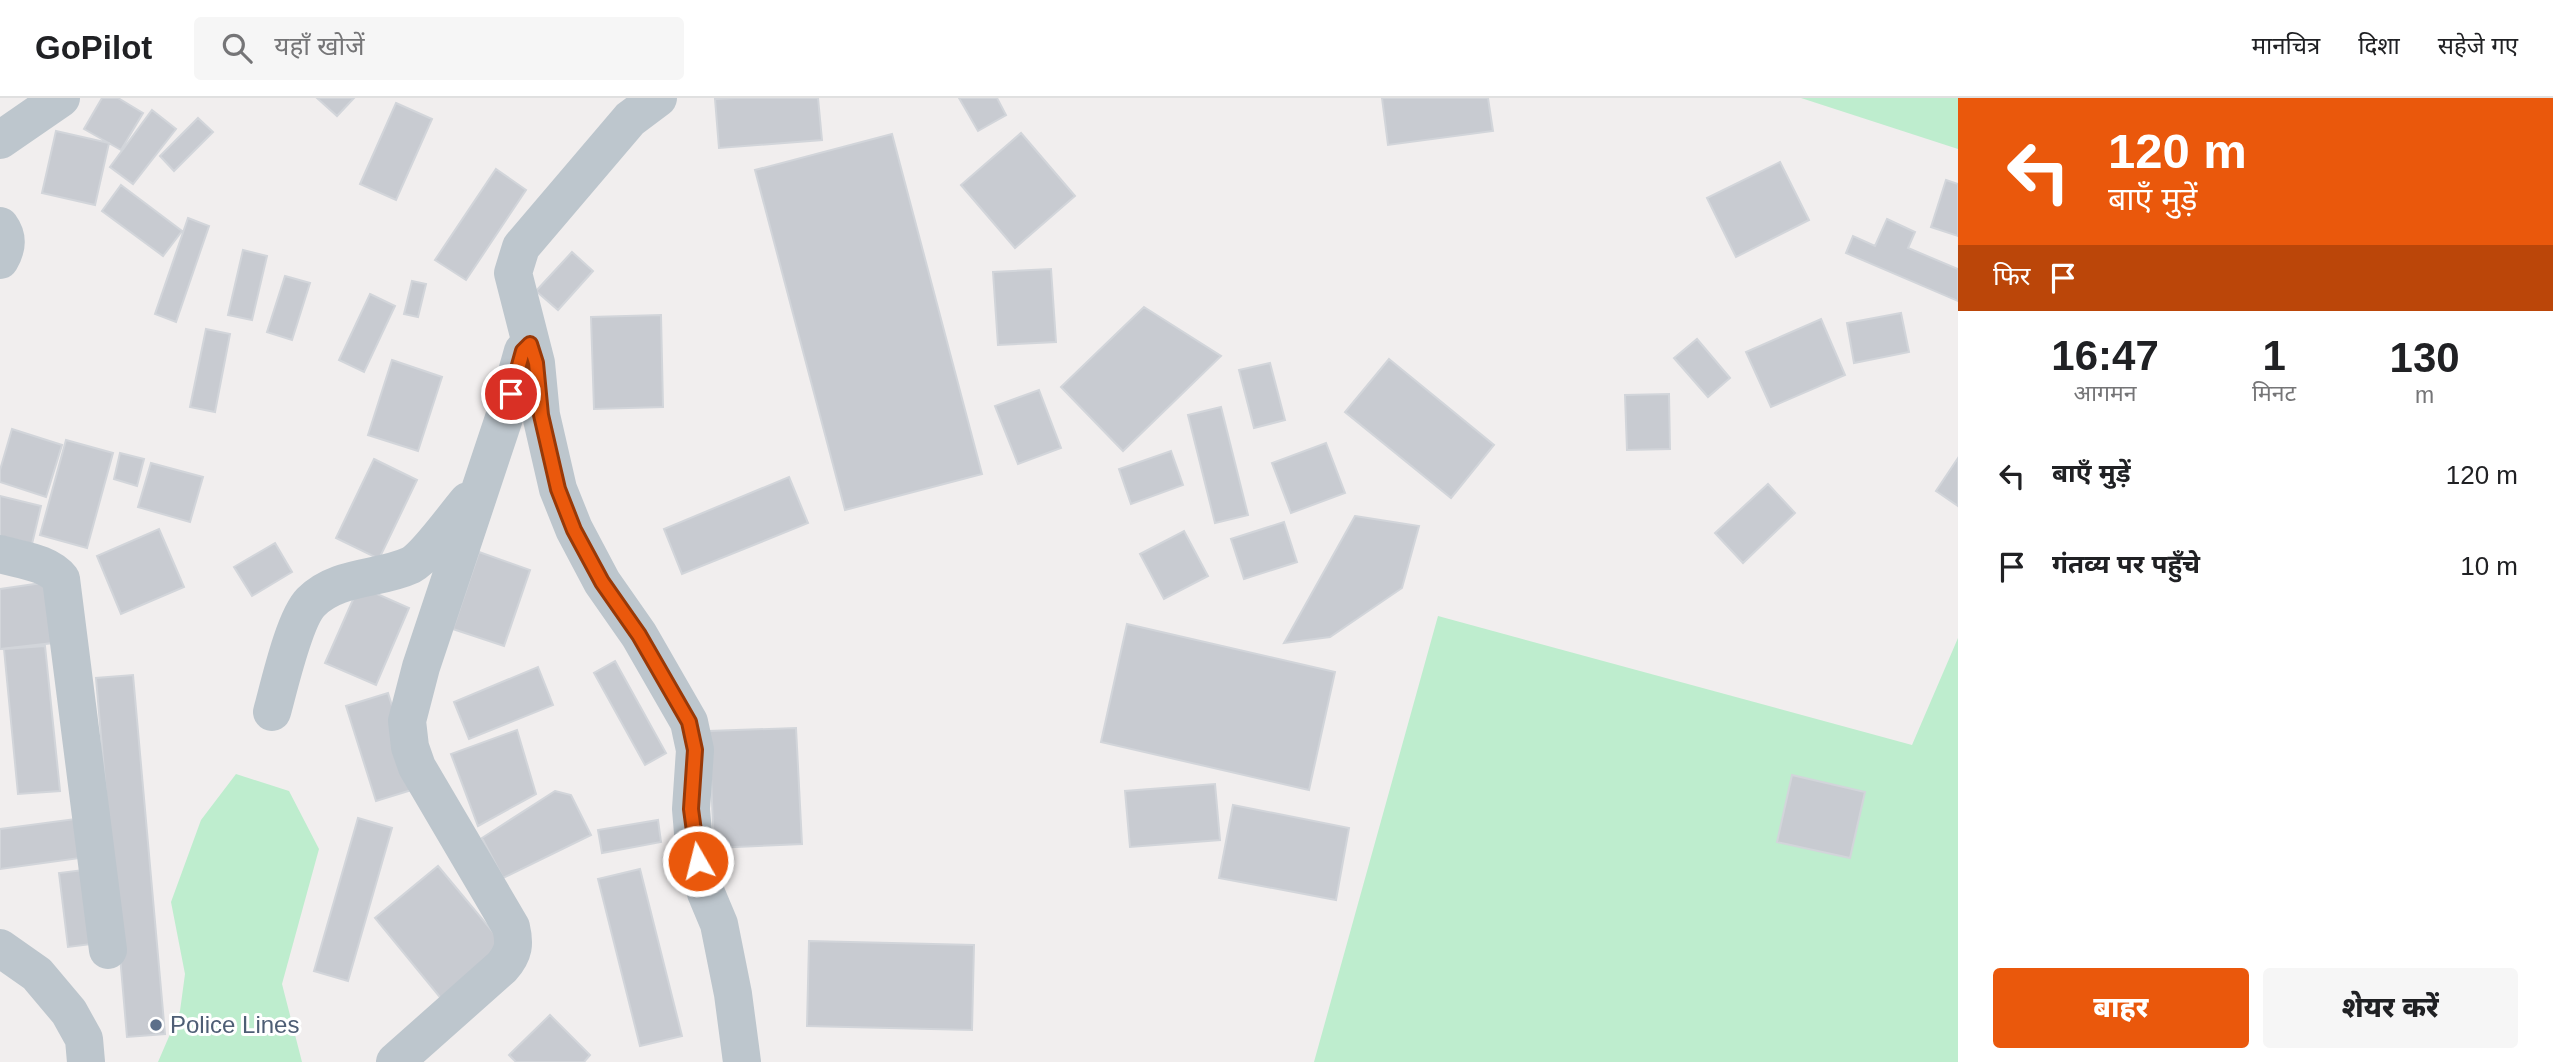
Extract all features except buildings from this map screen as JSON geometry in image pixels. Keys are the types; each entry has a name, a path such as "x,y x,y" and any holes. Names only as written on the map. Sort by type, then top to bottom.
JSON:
{"street":[{"path":"0,140 61,98"},
{"path":"658,98 631,119 521,247 513,273 536,363 541,415 558,489 574,530 602,582 639,635 689,722 695,750 691,809 694,845 706,894 719,924 733,994 742,1062"},
{"path":"0,226 6,241 5,252 0,260"},
{"path":"395,1062 502,967 512,955 515,943 511,927 417,767 410,747 407,721 421,667 523,351 530,344"},
{"path":"272,712 290,646 309,604 323,593 346,582 413,564 482,483"},
{"path":"0,554 46,567 61,579 108,950"},
{"path":"0,948 37,974 69,1012 84,1039 86,1062"}],"green space":[{"path":"1801,98 1958,98 1958,149"},
{"path":"1438,616 1912,745 1958,638 1958,1062 1314,1062"},
{"path":"236,774 289,791 319,849 282,984 302,1062 158,1062 180,1011 185,974 171,902 201,820"}],"place":[{"name":"Police Lines","path":"156,1025"}],"route":[{"path":"511,394 523,351 530,344 536,363 541,415 558,489 574,530 602,582 639,635 689,722 695,750 691,809 698,861"}]}
